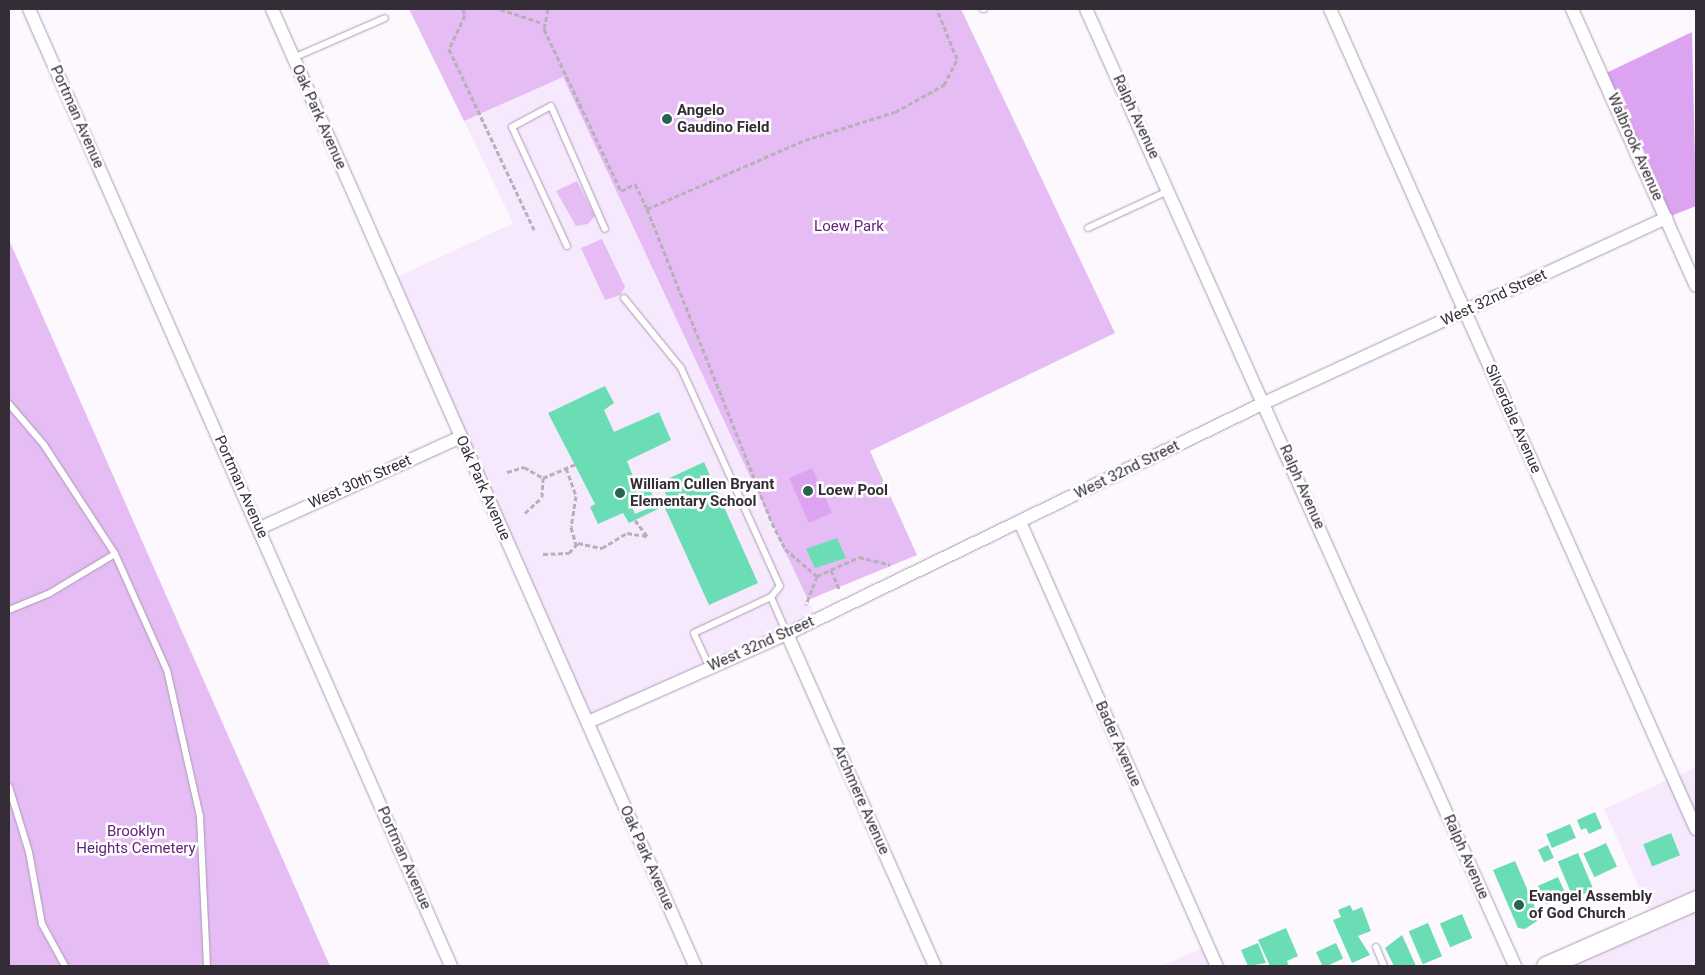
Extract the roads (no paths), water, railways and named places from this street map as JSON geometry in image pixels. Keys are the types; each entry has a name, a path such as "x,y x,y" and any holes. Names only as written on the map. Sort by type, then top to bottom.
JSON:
{"main road":[{"path":"1546,966 1696,900"}],"street":[{"name":"Portman Avenue","path":"29,9 260,528 451,966"},
{"name":"Oak Park Avenue","path":"272,9 695,966"},
{"name":"Ralph Avenue","path":"1086,9 1170,190 1515,966"},
{"name":"Silverdale Avenue","path":"1330,9 1696,829"},
{"name":"Walbrook Avenue","path":"1572,9 1696,286"},
{"name":"West 32nd Street","path":"588,722 787,634 1264,403 1666,218"},
{"name":"West 30th Street","path":"260,528 461,437"},
{"name":"Bader Avenue","path":"1020,522 1217,966"},
{"name":"Archmere Avenue","path":"787,634 935,966"}],"lane":[{"path":"293,58 385,18"},
{"path":"567,246 512,126 550,106 605,229"},
{"path":"1088,228 1170,190"},
{"path":"624,298 681,368 780,586 771,597 694,634 710,668"},
{"path":"9,404 44,445 115,554 167,670 192,768 204,869 207,966"},
{"path":"9,610 50,593 115,554"},
{"path":"771,597 787,634"},
{"path":"9,787 29,852 42,924 65,966"},
{"path":"1376,947 1384,966"}],"place":[{"name":"Angelo Gaudino Field","path":"667,119"},
{"name":"Loew Pool","path":"808,491"},
{"name":"William Cullen Bryant Elementary School","path":"620,493"},
{"name":"Evangel Assembly of God Church","path":"1519,905"}],"park label":[{"name":"Loew Park","path":"849,227"},
{"name":"Brooklyn Heights Cemetery","path":"136,840"}]}
